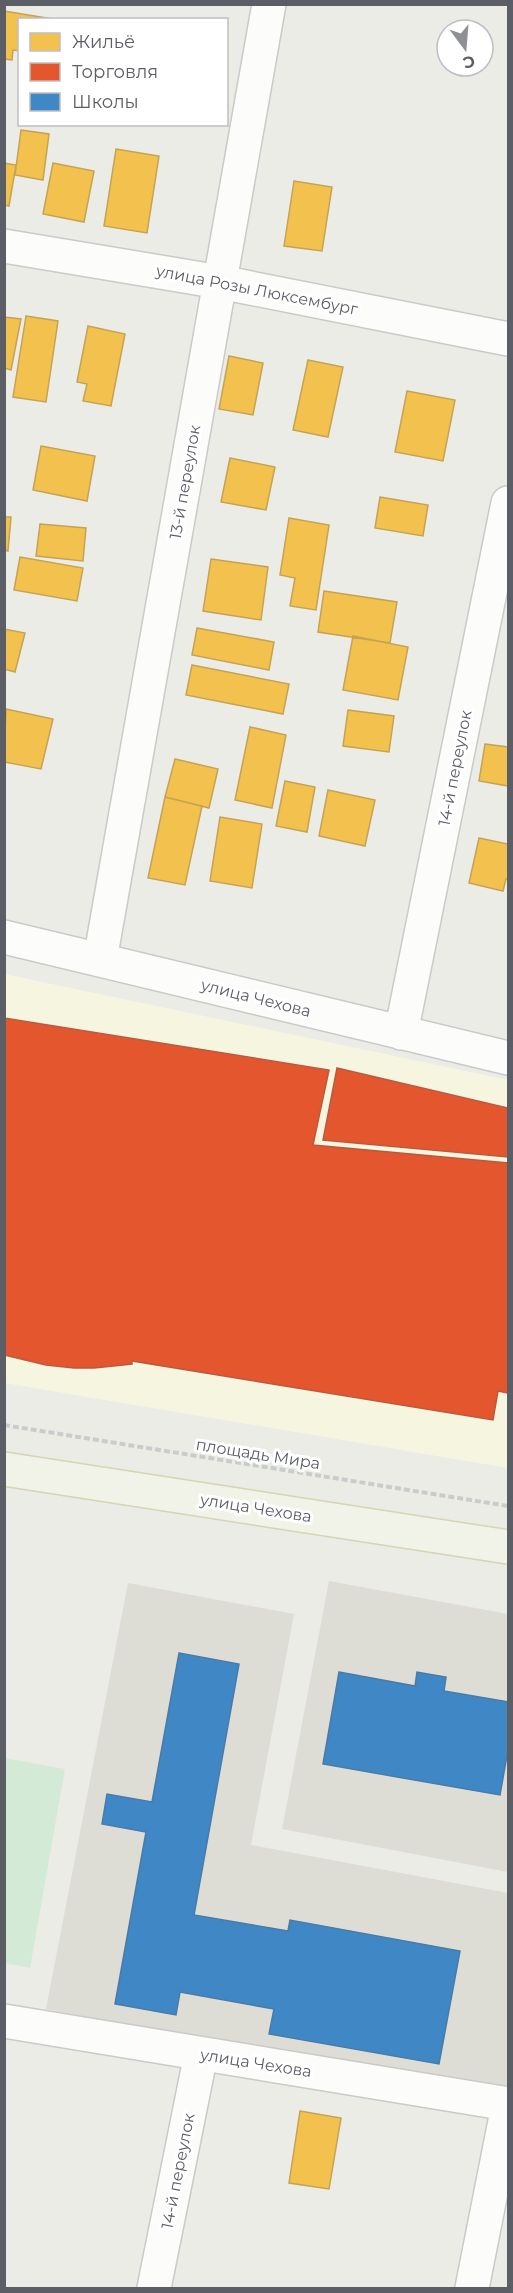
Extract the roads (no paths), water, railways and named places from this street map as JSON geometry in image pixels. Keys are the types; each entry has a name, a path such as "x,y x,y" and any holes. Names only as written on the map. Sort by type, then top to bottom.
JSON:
{"main road":[{"name":"улица Чехова","path":"4,1469 508,1547"}],"street":[{"name":"13-й переулок","path":"100,960 269,4"},
{"name":"улица Розы Люксембург","path":"4,246 220,282 508,339"},
{"name":"14-й переулок","path":"401,1033 508,503"},
{"name":"улица Чехова","path":"4,937 508,1058"},
{"name":"улица Чехова","path":"4,2021 508,2105"},
{"name":"14-й переулок","path":"154,2289 201,2054"},
{"path":"472,2289 508,2105"}]}
